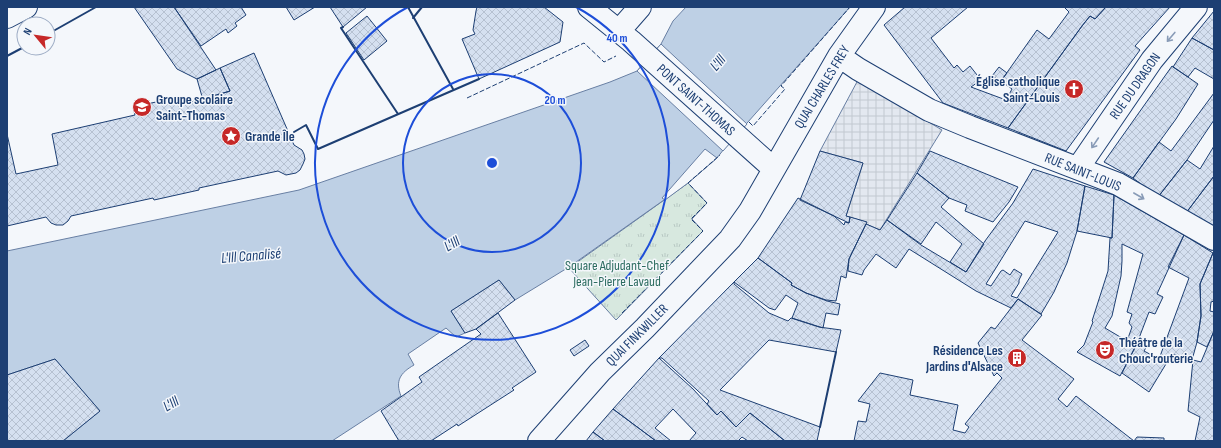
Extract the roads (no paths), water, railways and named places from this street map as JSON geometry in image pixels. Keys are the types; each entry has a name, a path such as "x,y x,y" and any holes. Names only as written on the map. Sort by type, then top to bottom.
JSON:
{"street":[{"path":"7,17 26,7"},
{"name":"PONT SAINT-THOMAS","path":"589,7 625,36 774,169"},
{"path":"625,36 640,7"},
{"name":"QUAI CHARLES FREY","path":"774,169 839,56 855,31 874,7"},
{"name":"RUE DU DRAGON","path":"1078,168 1152,60 1196,7"},
{"name":"RUE SAINT-LOUIS","path":"839,56 894,90 946,118 1118,184 1214,239"},
{"name":"QUAI FINKWILLER","path":"539,441 600,372 645,328 730,239 750,211 774,169"}],"water":[{"path":"686,7 850,7 717,158 688,183 569,267 515,300 499,280 451,311 465,333 456,337 446,328 408,354 414,365 405,371 400,378 399,391 401,396 332,441 63,441 100,411 55,359 7,375 7,251 299,190 610,82 637,71 661,44 673,21"}],"place":[{"name":"Église catholique Saint-Louis","path":"1074,89"},
{"name":"Groupe scolaire Saint-Thomas","path":"142,107"},
{"name":"Grande Île","path":"231,136"},
{"name":"Théâtre de la Chouc'routerie","path":"1105,350"},
{"name":"Résidence Les Jardins d'Alsace","path":"1017,358"}],"water label":[{"name":"L'Ill","path":"718,63"},
{"name":"L'Ill","path":"452,244"},
{"name":"L'Ill Canalisé","path":"251,256"},
{"name":"L'Ill","path":"171,404"}],"park label":[{"name":"Square Adjudant-Chef Jean-Pierre Lavaud","path":"617,274"}]}
